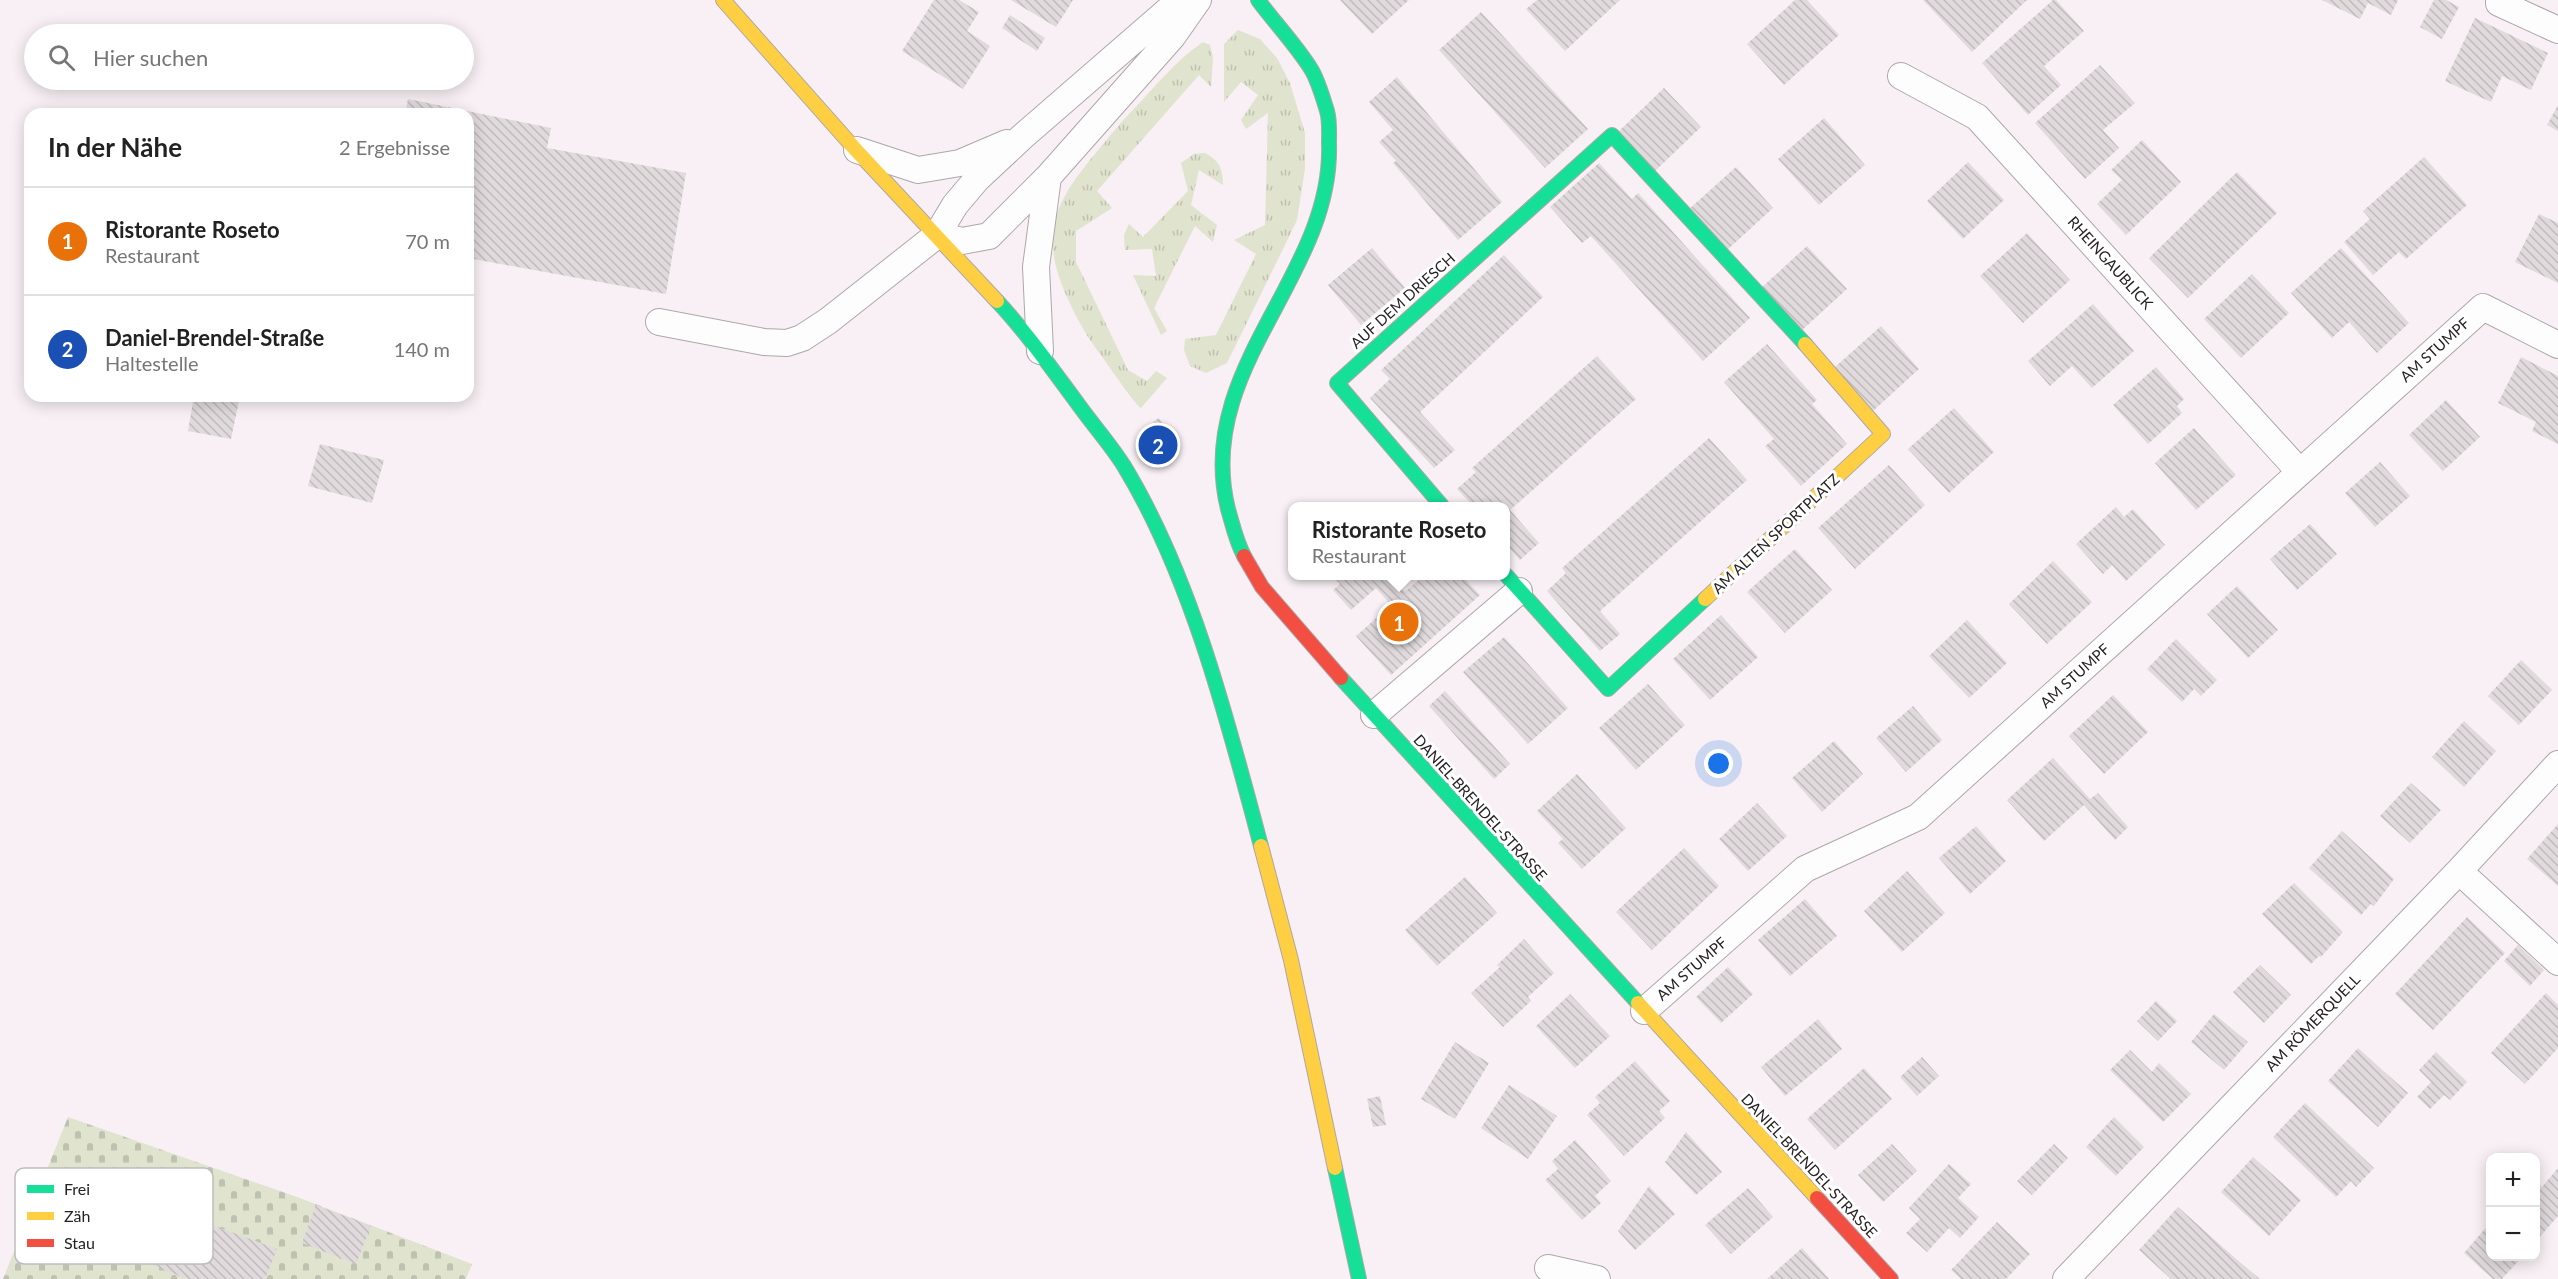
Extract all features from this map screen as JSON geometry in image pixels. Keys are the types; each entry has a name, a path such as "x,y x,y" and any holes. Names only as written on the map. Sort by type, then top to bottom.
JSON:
{"street":[{"path":"723,0 855,149 1018,322 1124,466 1164,544 1198,632 1234,744 1291,960 1359,1279"},
{"path":"659,322 764,342 787,343 802,338 828,321 937,235 955,205 977,179 1180,0"},
{"path":"937,235 962,241 989,236 1048,177 1172,37 1198,0"},
{"name":"DANIEL-BRENDEL-STRASSE","path":"1258,0 1312,70 1328,114 1330,166 1321,209 1302,255 1253,350 1229,409 1222,450 1224,491 1237,543 1262,587 1374,715 1891,1279"},
{"path":"2499,0 2499,3 2558,30"},
{"name":"RHEINGAUBLICK","path":"1901,76 1977,117 2300,472"},
{"name":"AM ALTEN SPORTPLATZ","path":"1374,715 1512,583 1608,689 1883,434 1780,316 1612,135"},
{"name":"AUF DEM DRIESCH","path":"1438,502 1337,383 1612,135"},
{"path":"855,149 918,170 960,163 1022,137"},
{"path":"1040,351 1036,267 1048,177"},
{"name":"AM STUMPF","path":"1644,1011 1805,869 1918,817 2483,307 2558,345"},
{"name":"AM RÖMERQUELL","path":"2066,1279 2459,871 2558,764"},
{"path":"2459,871 2558,962"},
{"path":"1548,1268 1597,1279"}],"green space":[{"path":"1238,30 1260,39 1277,58 1290,83 1305,133 1305,169 1297,220 1286,243 1227,363 1206,373 1190,366 1184,350 1185,339 1216,335 1256,254 1234,240 1265,225 1268,113 1246,129 1241,120 1258,95 1241,82 1224,102 1224,44"},
{"path":"1203,42 1210,45 1213,58 1211,87 1199,75 1097,191 1112,208 1076,231 1076,262 1128,370 1147,381 1156,371 1167,378 1141,408 1092,343 1066,295 1054,254 1055,219 1061,203 1081,171 1126,117 1174,66"},
{"path":"1205,153 1220,166 1223,185 1199,170 1191,205 1217,225 1213,242 1195,226 1154,308 1167,331 1161,335 1133,275 1156,276 1152,249 1125,250 1124,235 1129,224 1143,237 1188,191 1181,163 1194,154"},
{"path":"68,1117 297,1197 472,1264 466,1279 3,1279 15,1249 15,1264 213,1264 213,1168 48,1168"}],"building":[{"path":"934,0 959,0 979,12 967,31 990,46 963,89 902,51"},
{"path":"1011,0 1073,0 1056,27"},
{"path":"1340,0 1409,0 1372,34"},
{"path":"1537,0 1620,0 1565,51 1526,9"},
{"path":"1795,0 1807,0 1839,35 1784,85 1747,44"},
{"path":"1923,0 2027,0 1972,52"},
{"path":"2053,0 2056,0 2084,31 2044,66 2061,85 2028,115 1982,63"},
{"path":"2322,0 2398,0 2391,15 2368,3 2360,19"},
{"path":"2434,0 2446,0 2459,7 2442,39 2420,27"},
{"path":"1481,12 1588,129 1545,168 1439,50"},
{"path":"1010,15 1045,38 1037,51 1002,28"},
{"path":"2475,18 2548,53 2531,90 2502,76 2491,102 2445,81"},
{"path":"2100,65 2135,103 2103,130 2119,148 2085,179 2035,123"},
{"path":"1397,77 1502,202 1458,240 1393,163 1396,161 1379,142 1393,130 1369,102"},
{"path":"1664,88 1701,127 1655,171 1618,132"},
{"path":"408,99 452,108 406,108"},
{"path":"2558,105 2558,131 2547,125"},
{"path":"474,112 551,128 547,148 686,173 666,294 474,259"},
{"path":"1824,118 1865,165 1819,205 1778,159"},
{"path":"2142,140 2181,182 2126,235 2097,204 2122,180 2111,170"},
{"path":"2424,157 2467,205 2406,259 2399,252 2373,275 2344,242 2370,219 2363,211"},
{"path":"1968,162 2004,200 1963,239 1927,201"},
{"path":"1599,163 1632,199 1638,193 1750,318 1703,361 1591,236 1582,243 1550,207"},
{"path":"1736,167 1773,208 1726,251 1688,210"},
{"path":"2237,172 2277,213 2188,298 2149,258"},
{"path":"2539,214 2558,223 2558,283 2515,262"},
{"path":"2027,233 2070,280 2023,323 1980,276"},
{"path":"1807,246 1847,289 1800,332 1760,289"},
{"path":"1372,248 1405,288 1361,325 1328,285"},
{"path":"2341,248 2409,323 2377,353 2349,322 2332,338 2291,293"},
{"path":"1504,255 1543,297 1420,412 1455,450 1434,468 1370,398 1390,379 1381,370"},
{"path":"2252,274 2289,313 2241,358 2204,319"},
{"path":"2093,304 2134,351 2092,388 2072,366 2050,386 2028,361"},
{"path":"1881,326 1919,369 1873,411 1834,368"},
{"path":"1767,344 1817,400 1812,404 1847,444 1801,486 1765,446 1774,439 1724,382"},
{"path":"1597,356 1636,399 1510,510 1510,502 1469,502 1457,489 1476,472 1472,468"},
{"path":"2521,357 2558,376 2558,444 2532,431 2536,422 2498,403"},
{"path":"2156,367 2184,399 2177,406 2182,413 2148,444 2113,405"},
{"path":"2446,400 2480,437 2443,471 2409,435"},
{"path":"193,402 239,402 231,439 188,431"},
{"path":"1954,408 1994,452 1949,493 1908,449"},
{"path":"1159,418 1171,437 1165,441 1153,422"},
{"path":"2194,428 2236,475 2196,510 2155,463"},
{"path":"1709,438 1747,480 1600,611 1620,634 1600,651 1547,591 1566,573 1562,568"},
{"path":"320,444 384,460 372,503 308,486"},
{"path":"2380,462 2410,496 2375,527 2345,493"},
{"path":"1889,465 1925,505 1855,569 1818,528"},
{"path":"2116,507 2124,517 2133,509 2165,545 2126,581 2112,565 2103,574 2076,544"},
{"path":"1510,510 1539,543 1520,560 1510,549"},
{"path":"2310,524 2337,554 2297,590 2270,559"},
{"path":"1795,549 1832,590 1785,633 1747,592"},
{"path":"2053,561 2092,602 2047,644 2009,604"},
{"path":"1336,580 1394,580 1405,592 1418,580 1466,580 1480,595 1391,675 1356,636 1391,605 1376,588 1351,610 1333,590 1340,584"},
{"path":"2237,586 2278,630 2248,658 2207,614"},
{"path":"1721,615 1758,657 1710,700 1673,659"},
{"path":"1967,620 2007,663 1969,698 1929,656"},
{"path":"1504,637 1568,708 1528,744 1463,672"},
{"path":"2176,639 2217,680 2201,696 2194,689 2182,702 2147,669"},
{"path":"2521,660 2552,690 2519,725 2488,696"},
{"path":"1648,684 1685,725 1636,770 1599,728"},
{"path":"1445,691 1510,764 1494,779 1429,706"},
{"path":"2113,695 2148,732 2104,774 2069,736"},
{"path":"1913,706 1942,740 1906,772 1876,738"},
{"path":"2464,721 2496,751 2464,787 2432,757"},
{"path":"1834,741 1863,774 1822,812 1792,778"},
{"path":"2053,758 2090,799 2098,793 2128,827 2115,840 2084,805 2044,841 2007,800"},
{"path":"1577,774 1626,828 1582,869 1558,843 1563,839 1537,811"},
{"path":"2411,783 2441,810 2410,843 2380,816"},
{"path":"1757,803 1787,836 1748,871 1719,839"},
{"path":"2558,824 2558,886 2527,859"},
{"path":"1976,826 2006,861 1970,894 1939,858"},
{"path":"2342,831 2394,879 2374,906 2371,904 2361,915 2309,868"},
{"path":"1684,848 1719,886 1652,950 1616,912"},
{"path":"1907,871 1945,913 1902,952 1864,911"},
{"path":"1465,877 1497,913 1437,966 1405,930"},
{"path":"2294,883 2343,932 2321,957 2319,956 2311,964 2262,914"},
{"path":"1805,899 1837,936 1790,976 1758,940"},
{"path":"2467,917 2505,953 2433,1030 2395,994"},
{"path":"1524,939 1554,973 1528,997 1531,1001 1503,1027 1471,993 1500,967 1497,965"},
{"path":"2518,945 2544,970 2530,986 2504,961"},
{"path":"2260,965 2291,995 2264,1023 2233,992"},
{"path":"1728,967 1753,994 1721,1023 1696,997"},
{"path":"2546,993 2558,1005 2558,1048 2525,1084 2491,1053"},
{"path":"1570,994 1610,1036 1575,1068 1536,1026"},
{"path":"2156,1001 2177,1021 2158,1041 2137,1021"},
{"path":"2214,1014 2248,1042 2224,1070 2191,1042"},
{"path":"1818,1019 1842,1049 1785,1096 1761,1067"},
{"path":"1455,1042 1489,1063 1455,1119 1421,1099"},
{"path":"2358,1048 2408,1093 2378,1127 2328,1081"},
{"path":"2130,1050 2152,1072 2159,1063 2191,1094 2163,1122 2110,1070"},
{"path":"2436,1052 2467,1082 2450,1100 2444,1095 2430,1109 2417,1097 2431,1082 2419,1070"},
{"path":"1922,1057 1939,1076 1917,1096 1900,1077"},
{"path":"1635,1061 1670,1101 1659,1111 1665,1118 1624,1156 1587,1115 1600,1103 1595,1097"},
{"path":"1864,1068 1892,1099 1835,1150 1807,1119"},
{"path":"1509,1085 1557,1116 1528,1159 1481,1128"},
{"path":"1380,1096 1386,1125 1373,1127 1367,1099"},
{"path":"2305,1103 2374,1168 2356,1187 2351,1181 2336,1197 2273,1137"},
{"path":"2114,1117 2144,1147 2116,1176 2086,1147"},
{"path":"1686,1132 1722,1172 1696,1195 1665,1162"},
{"path":"1575,1140 1611,1181 1595,1196 1601,1203 1582,1220 1545,1180 1558,1169 1552,1161"},
{"path":"1892,1144 1917,1171 1883,1202 1858,1175"},
{"path":"2054,1144 2068,1158 2032,1195 2017,1181"},
{"path":"2253,1157 2301,1200 2269,1236 2221,1192"},
{"path":"1949,1164 1971,1184 1958,1198 1979,1217 1960,1238 1949,1228 1927,1252 1906,1233 1920,1219 1909,1208"},
{"path":"2558,1168 2558,1216 2540,1236 2540,1185 2542,1187"},
{"path":"1649,1186 1675,1214 1635,1250 1618,1231"},
{"path":"1748,1188 1773,1217 1731,1254 1705,1225"},
{"path":"316,1205 371,1226 356,1264 302,1243"},
{"path":"2178,1207 2260,1279 2171,1279 2139,1250"},
{"path":"1997,1222 2030,1254 2006,1279 1961,1279 1951,1270"},
{"path":"213,1225 277,1249 265,1279 187,1279 150,1264 213,1264"},
{"path":"2486,1228 2486,1261 2518,1261 2502,1279 2493,1279 2464,1253"},
{"path":"1802,1248 1829,1279 1767,1279"}],"traffic: fast":[{"path":"1244,556 1228,509 1222,458 1230,411 1246,366 1310,236 1325,191 1329,143 1328,115 1314,73 1258,0"},
{"path":"1439,502 1337,383 1612,135 1805,344"},
{"path":"997,301 1029,338 1113,450 1148,509 1169,554 1205,651 1221,700 1261,846"},
{"path":"1510,579 1608,689 1705,599"},
{"path":"1341,678 1638,1003"},
{"path":"1335,1168 1359,1279"}],"traffic: slow":[{"path":"723,0 855,149 997,301"},
{"path":"1705,599 1883,434 1805,344"},
{"path":"1261,846 1291,960 1335,1168"},
{"path":"1638,1003 1817,1198"}],"traffic: jam":[{"path":"1244,556 1262,587 1341,678"},
{"path":"1817,1198 1891,1279"}],"place":[{"name":"Daniel-Brendel-Straße","path":"1158,445"},
{"name":"Ristorante Roseto","path":"1399,622"}]}
